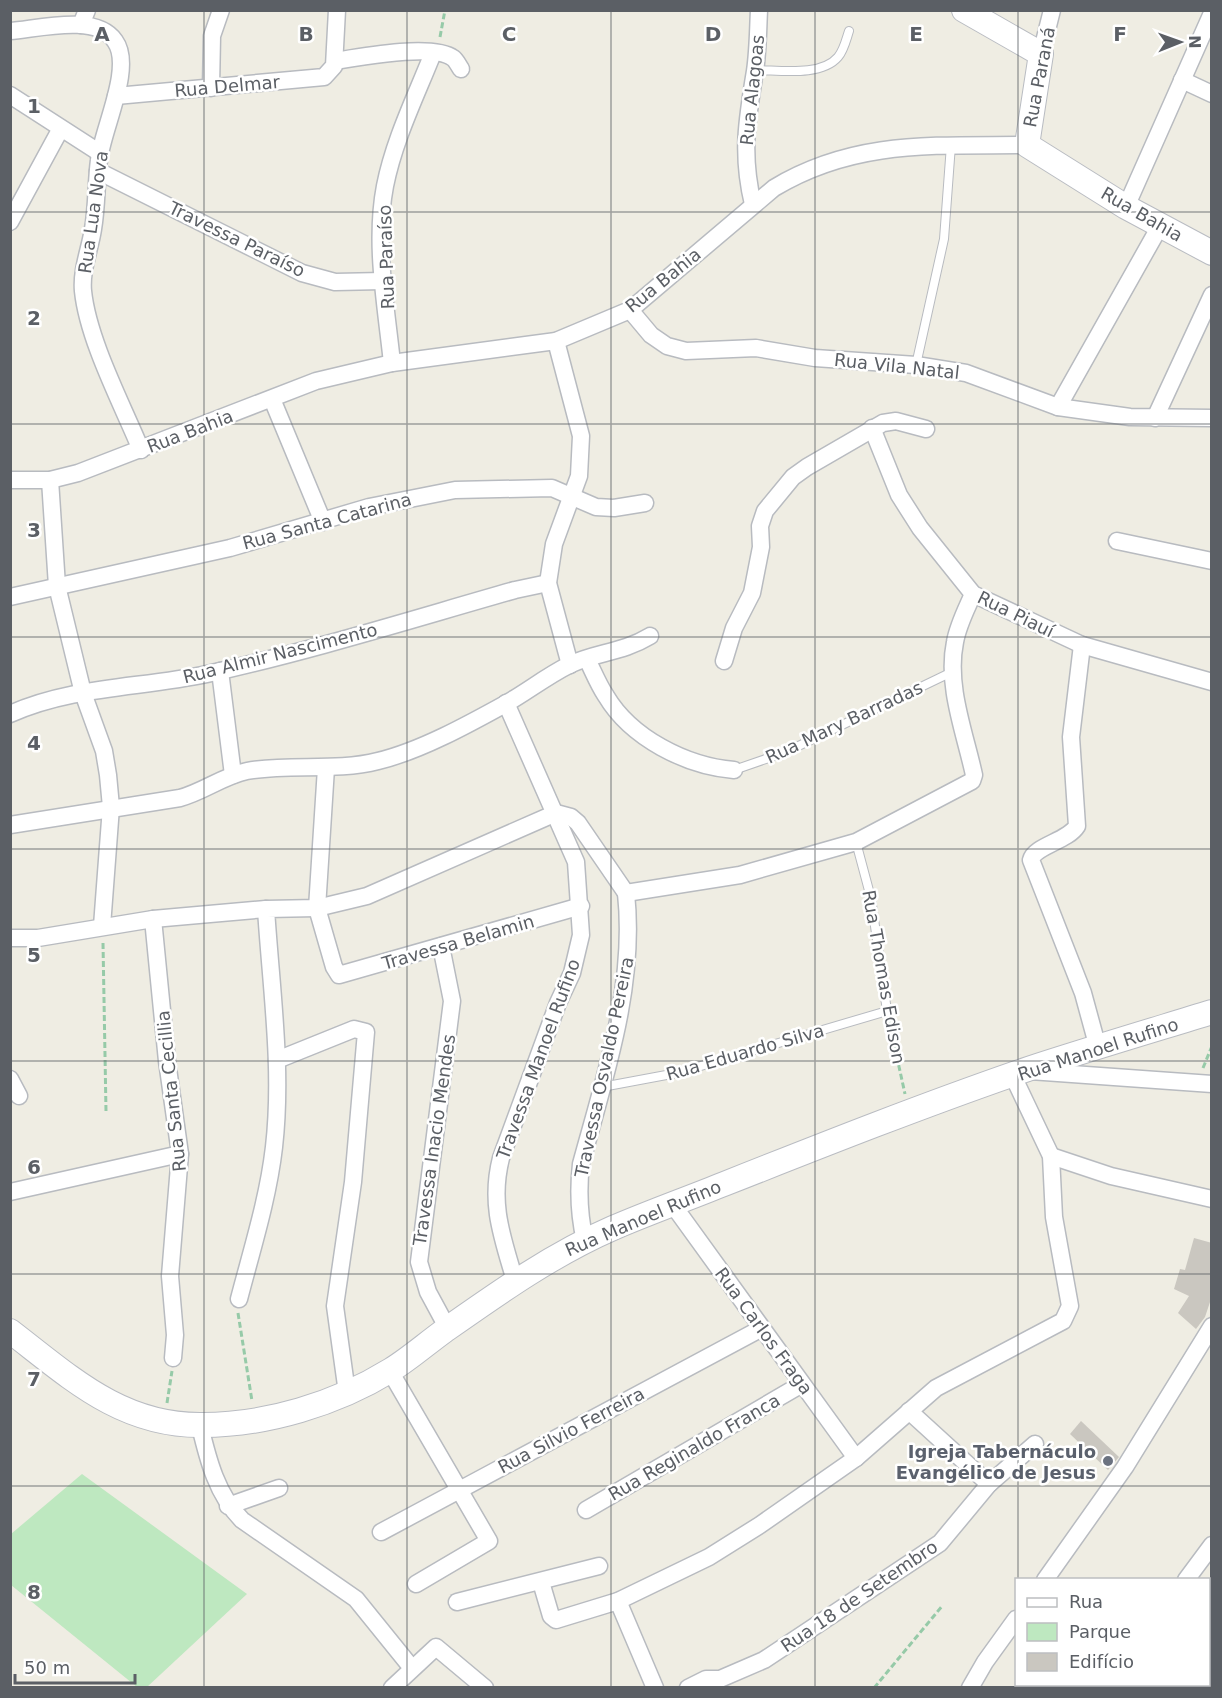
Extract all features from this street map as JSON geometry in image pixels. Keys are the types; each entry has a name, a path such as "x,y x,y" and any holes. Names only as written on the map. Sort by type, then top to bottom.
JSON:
{"main road":[{"path":"964,10 1041,54"},
{"name":"Rua Paraná","path":"1027,145 1041,54"},
{"name":"Rua Bahia","path":"1027,145 1126,207 1212,253"},
{"name":"Rua Manoel Rufino","path":"10,1331 92,1394 115,1407 164,1422 200,1426 255,1421 302,1409 347,1393 390,1371 557,1254 585,1241 909,1113 1018,1073 1212,1012"}],"street":[{"path":"211,88 211,42 221,10"},
{"path":"334,63 337,10"},
{"name":"Rua Alagoas","path":"753,204 745,151 746,121 756,70 759,10"},
{"name":"Rua Paraná","path":"1041,54 1052,10"},
{"path":"1126,207 1212,13"},
{"path":"10,31 55,25 84,18"},
{"name":"Rua Lua Nova","path":"84,18 114,38 120,49 116,96 100,153 93,227 83,276 83,291 92,331 141,450"},
{"name":"Rua Delmar","path":"116,96 318,78 328,74 334,63 398,52 433,52 454,58 461,69"},
{"name":"Rua Paraíso","path":"392,363 383,281 381,222 385,184 400,136 433,52"},
{"path":"1182,80 1212,94"},
{"path":"10,95 60,130 100,153"},
{"path":"10,222 60,130"},
{"name":"Rua Bahia","path":"10,480 50,480 78,473 316,381 392,363 556,341 630,310 753,204 801,172 833,159 865,151 951,146 1027,145"},
{"name":"Travessa Paraíso","path":"98,171 302,273 335,282 383,281"},
{"path":"1058,406 1160,226"},
{"path":"1155,418 1212,295"},
{"name":"Rua Vila Natal","path":"630,310 651,335 667,346 686,351 756,348 815,358 915,365 966,373 1058,406 1108,415 1212,418"},
{"path":"556,341 581,436 579,476 573,498 554,544 548,583 570,665"},
{"path":"272,399 323,522"},
{"path":"724,661 734,628 752,593 761,547 762,518 793,477 807,466 872,428 896,421 926,429"},
{"name":"Rua Piauí","path":"872,428 899,495 920,528 973,594 1082,645 1212,682"},
{"path":"50,480 57,586 82,693 104,751 111,807 102,926"},
{"name":"Rua Santa Catarina","path":"10,597 230,548 369,507 455,490 552,488 573,498 605,508 645,503"},
{"path":"1117,541 1212,561"},
{"name":"Rua Almir Nascimento","path":"10,714 38,703 82,693 220,671 548,583"},
{"path":"10,938 38,938 153,919 266,909 317,908 367,896 556,813 571,817 578,824 626,893 740,875 856,842 972,782 974,776 957,702 954,645 959,626 973,594"},
{"path":"10,825 111,807 180,798 195,794 233,775 267,769 357,765 397,755 506,703 570,665 632,647 650,636"},
{"path":"1082,645 1071,737 1077,826 1072,833 1032,855 1031,860 1083,993 1098,1048"},
{"path":"587,659 606,697 649,740 713,768 734,770"},
{"path":"220,671 233,775"},
{"name":"Travessa Manoel Rufino","path":"506,703 576,862 581,906 581,935 572,973 513,1125 494,1183 496,1211 516,1284"},
{"path":"317,908 327,768"},
{"name":"Travessa Osvaldo Pereira","path":"585,1241 580,1222 578,1185 581,1164 602,1087 625,983 630,926 626,893"},
{"name":"Travessa Belamin","path":"317,908 336,972 344,975 581,906"},
{"path":"239,1299 274,1148 277,1060 266,909"},
{"name":"Rua Santa Cecillia","path":"153,919 167,1061 180,1154 170,1276 175,1335 173,1358"},
{"name":"Travessa Inacio Mendes","path":"441,946 452,1001 418,1248 423,1279 448,1329"},
{"path":"277,1060 354,1029 366,1032 352,1182 335,1306 347,1393"},
{"path":"541,1582 553,1619 560,1620 618,1601 709,1557 760,1525 856,1458 936,1388 999,1353 1055,1326 1068,1314 1069,1297 1054,1218 1051,1156 1018,1073 1204,1084"},
{"path":"10,1079 19,1096"},
{"path":"10,1192 180,1154"},
{"path":"1051,1156 1111,1176 1212,1199"},
{"name":"Rua Carlos Fraga","path":"673,1205 856,1458"},
{"path":"1046,1578 1125,1467 1212,1326"},
{"name":"Rua Silvio Ferreira","path":"381,1533 762,1328"},
{"path":"390,1371 489,1541 416,1584"},
{"name":"Rua Reginaldo Franca","path":"586,1510 802,1384"},
{"path":"909,1411 989,1484"},
{"path":"200,1426 214,1475 228,1506 242,1520 356,1599 411,1667"},
{"name":"Rua 18 de Setembro","path":"688,1688 706,1679 720,1679 764,1660 940,1543 989,1484 1035,1444"},
{"path":"228,1506 279,1488"},
{"path":"1187,1578 1212,1545"},
{"path":"457,1602 600,1566"},
{"path":"618,1601 655,1688"},
{"path":"970,1688 985,1662 1015,1624"},
{"path":"392,1688 411,1667 436,1647 442,1648 485,1688"}],"lane":[{"path":"756,70 804,70 829,65 838,57 849,31"},
{"path":"915,365 944,239 951,146"},
{"name":"Rua Mary Barradas","path":"734,770 786,752 954,671"},
{"name":"Rua Thomas Edison","path":"856,842 871,898 887,1011"},
{"name":"Rua Eduardo Silva","path":"602,1087 676,1074 887,1011"}],"path":[{"path":"433,52 442,33 446,10"},
{"path":"102,926 106,1111"},
{"name":"Rua Thomas Edison","path":"887,1011 909,1113"},
{"path":"1204,1084 1212,1046"},
{"path":"239,1299 238,1313 255,1421"},
{"path":"167,1407 173,1358"},
{"path":"874,1688 943,1605"}],"green space":[{"path":"82,1474 247,1594 147,1687 137,1687 11,1585 11,1534"}],"building":[{"path":"1194,1238 1212,1243 1212,1296 1205,1317 1196,1329 1178,1313 1189,1296 1174,1289 1180,1269 1185,1270"},
{"path":"1081,1421 1119,1457 1108,1470 1070,1434"}],"place":[{"name":"Igreja Tabernáculo Evangélico de Jesus","path":"1108,1461"}]}
